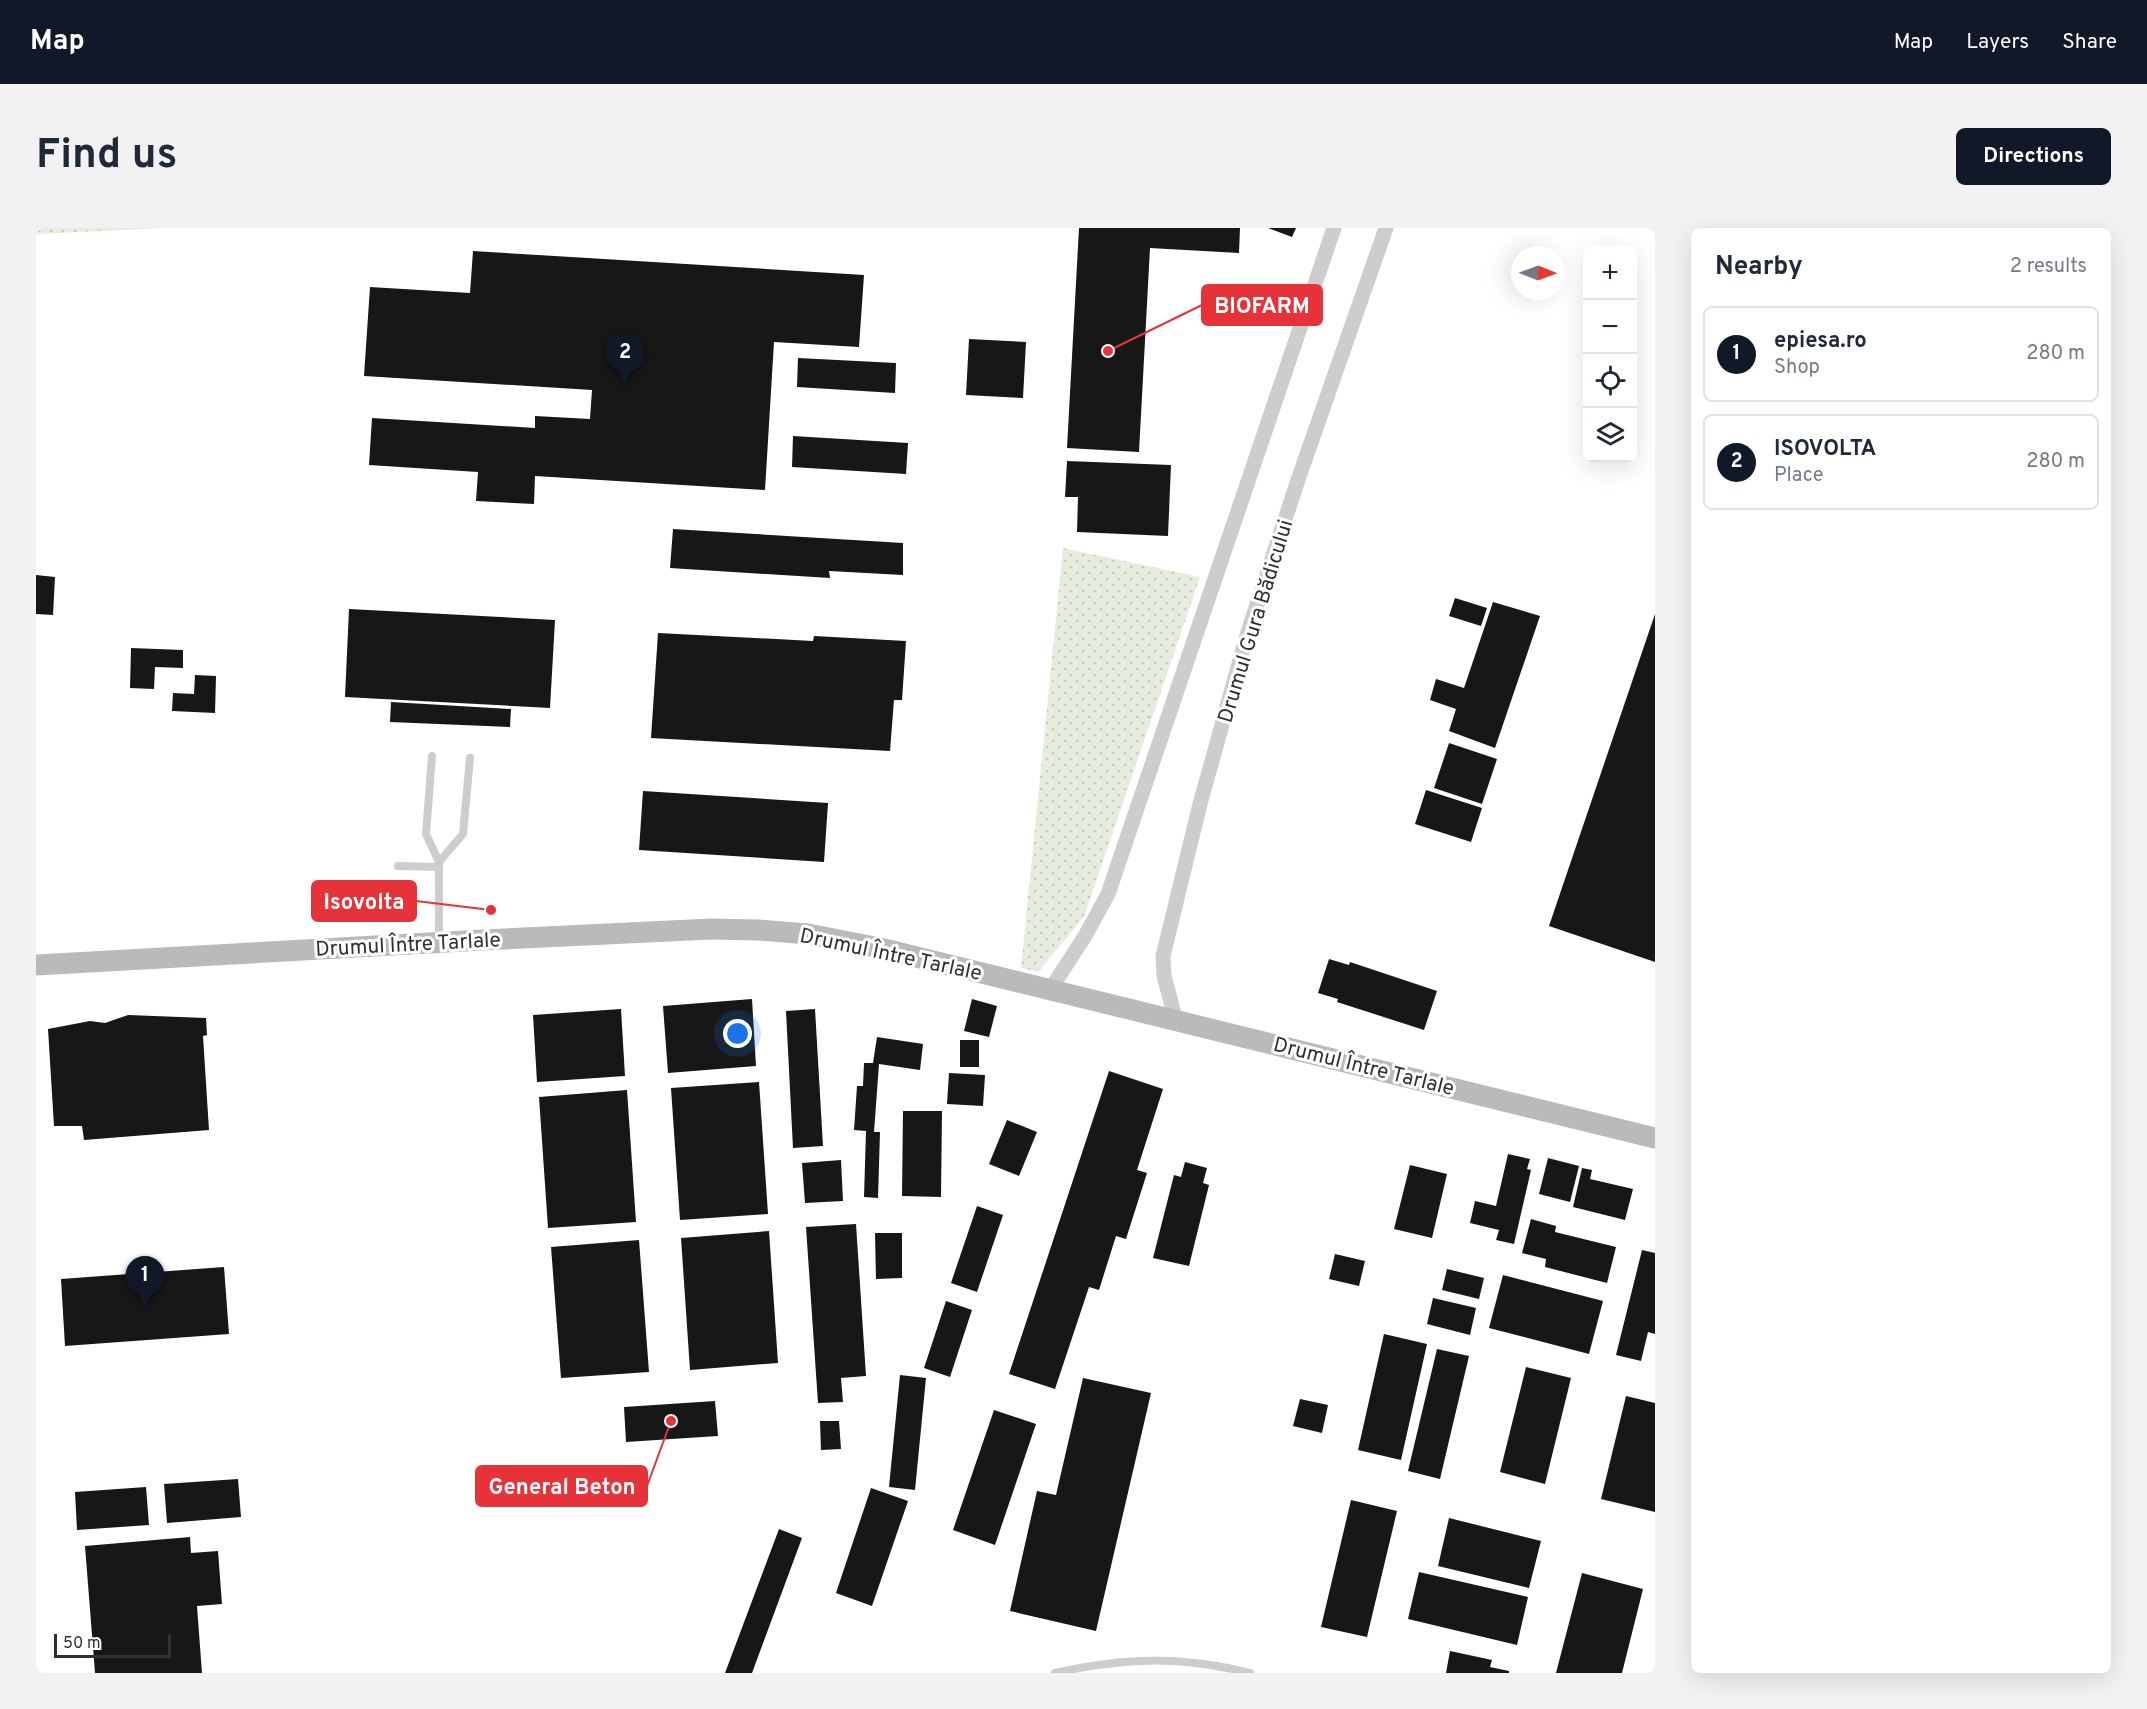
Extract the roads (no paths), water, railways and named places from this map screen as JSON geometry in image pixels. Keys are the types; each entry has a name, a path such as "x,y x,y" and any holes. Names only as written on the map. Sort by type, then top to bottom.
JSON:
{"main road":[{"name":"Drumul Între Tarlale","path":"36,964 711,929 808,934 852,942 1655,1138"}],"street":[{"path":"1050,990 1085,936 1108,894 1334,228"},
{"name":"Drumul Gura Bădicului","path":"1176,1021 1164,976 1163,956 1200,804 1251,624 1386,228"}],"lane":[{"path":"432,756 426,834 439,865 439,942"},
{"path":"439,865 463,834 470,758"},
{"path":"398,866 439,865"},
{"path":"1055,1673 1122,1661 1172,1659 1222,1666 1250,1673"}],"place":[{"name":"BIOFARM","path":"1108,351"},
{"name":"ISOVOLTA","path":"625,383"},
{"name":"Isovolta","path":"491,910"},
{"name":"epiesa.ro","path":"145,1306"},
{"name":"General Beton","path":"671,1421"}]}
